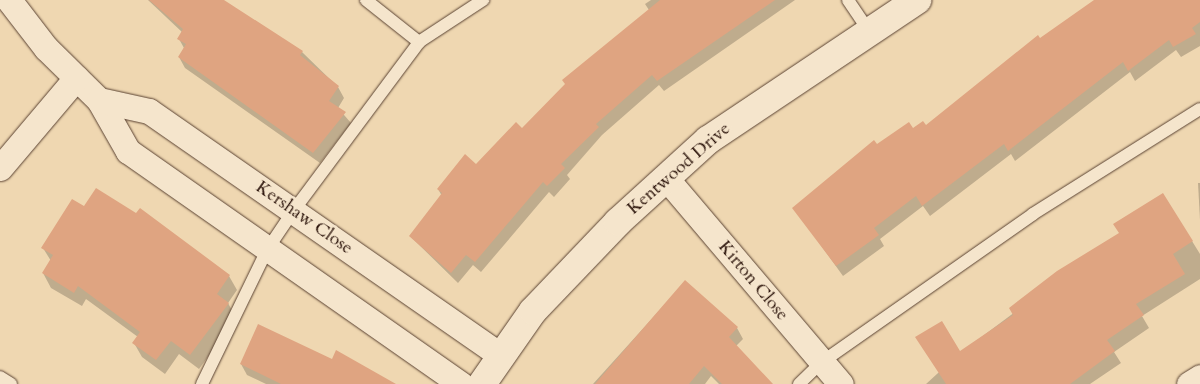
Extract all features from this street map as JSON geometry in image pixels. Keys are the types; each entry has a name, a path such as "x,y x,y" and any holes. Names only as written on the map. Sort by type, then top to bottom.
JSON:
{"street":[{"path":"9,0 76,78 99,100 128,151 461,384"},
{"name":"Kentwood Drive","path":"482,384 500,355 545,298 666,178 752,107 917,0"},
{"path":"0,168 76,78"},
{"name":"Kershaw Close","path":"99,100 150,111 500,355"},
{"name":"Kirton Close","path":"666,178 841,384"},
{"path":"1189,384 1200,377"}],"lane":[{"path":"366,0 419,42"},
{"path":"202,384 267,250 294,210 419,42 483,0"},
{"path":"848,0 869,31"},
{"path":"799,384 822,362 1033,214 1200,109"},
{"path":"0,377 11,384"}],"building":[{"path":"149,0 224,0 303,51 300,55 339,86 329,101 346,112 313,153 178,57 186,44 177,39 183,29"},
{"path":"660,0 775,0 657,81 652,75 596,124 599,127 561,164 565,168 547,186 543,182 475,262 466,255 451,273 409,236 442,193 437,189 465,154 476,164 516,122 522,128 565,84 562,80"},
{"path":"1094,0 1200,0 1200,22 1192,28 1196,34 1173,47 1169,40 1128,71 1123,62 1008,151 1004,144 922,206 916,196 874,228 879,235 836,266 792,208 874,140 877,144 909,122 913,128 923,121 926,125 1038,35 1040,38"},
{"path":"96,188 136,213 140,208 230,275 217,294 229,303 190,355 171,341 156,360 132,343 140,332 78,286 74,293 42,273 53,255 41,248 72,199 84,206"},
{"path":"1163,193 1193,241 1173,254 1185,274 1136,304 1144,315 1107,340 1115,351 1070,384 946,384 915,337 942,321 960,351 1013,315 1009,308 1057,271 1119,233 1113,224"},
{"path":"685,280 738,327 729,337 773,384 722,384 704,366 689,384 595,384"},
{"path":"258,324 332,359 336,350 396,384 281,384 240,364"}]}
